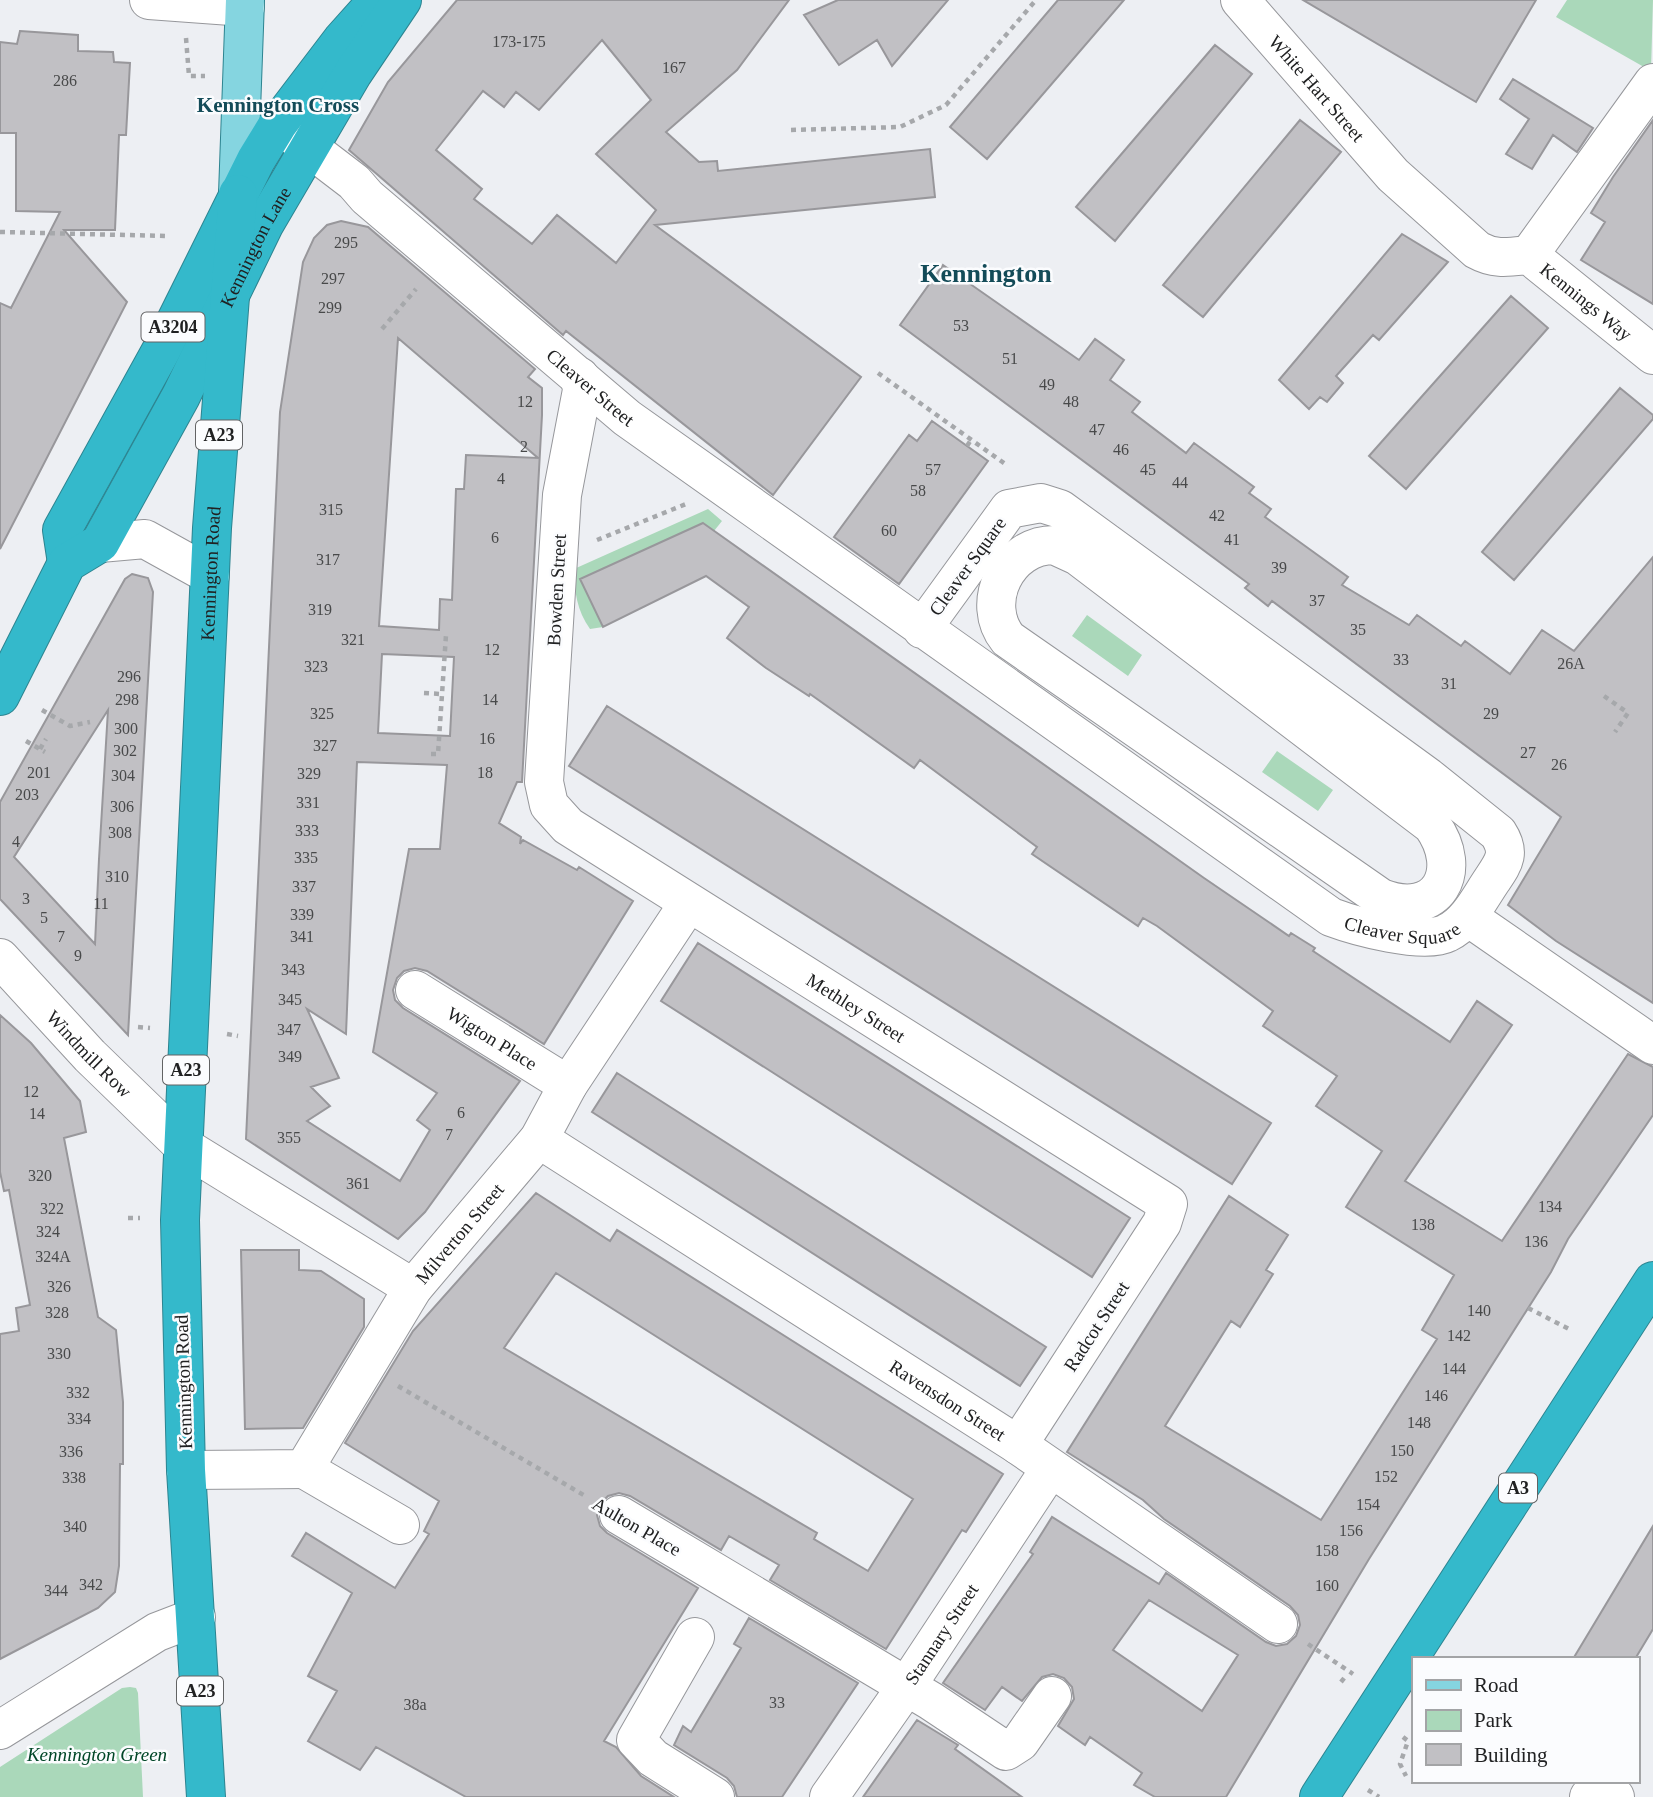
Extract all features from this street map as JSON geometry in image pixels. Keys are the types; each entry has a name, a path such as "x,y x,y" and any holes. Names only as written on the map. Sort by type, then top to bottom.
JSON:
{"highway":[{"name":"Kennington Lane","path":"67,563 62,530 162,349 237,194 278,124 342,40 368,11 385,0"},
{"name":"Kennington Lane","path":"100,543 231,296 264,225 309,147 402,0"},
{"name":"Kennington Road","path":"206,1797 186,1470 180,1298 183,1146 210,575 237,194"},
{"path":"0,696 67,563 100,543"},
{"name":"A3","path":"1319,1797 1653,1281"}],"main road":[{"name":"Kennington Road","path":"237,194 245,3"}],"street":[{"path":"149,0 245,3"},
{"name":"White Hart Street","path":"1242,0 1393,175 1477,250"},
{"path":"1529,255 1653,83"},
{"name":"Cleaver Street","path":"278,124 309,147 627,418 922,629"},
{"name":"Kennings Way","path":"1477,250 1490,257 1529,255 1653,355"},
{"name":"Bowden Street","path":"549,805 544,782 561,508 582,390 580,376"},
{"path":"573,436 589,423 627,418"},
{"name":"Cleaver Square","path":"1041,503 1060,509 1428,777 1498,833 1505,844 1505,860 1468,917 1446,934 1403,935 1357,926 1331,917 922,629 1009,509 1041,503"},
{"path":"100,543 145,539 210,575"},
{"name":"Cleaver Square","path":"1054,545 1070,550 1432,825 1443,841 1446,853 1445,875 1437,892 1425,902 1409,906 1381,898 1008,639 1001,631 996,613 997,593 1006,573 1017,557 1036,547 1054,545"},
{"name":"Methley Street","path":"549,805 568,826 688,904 1168,1204"},
{"name":"Milverton Street","path":"304,1469 413,1288 539,1139 568,1086 688,904"},
{"name":"Cleaver Square","path":"1468,917 1653,1045"},
{"name":"Windmill Row","path":"0,958 90,1056 183,1146"},
{"name":"Wigton Place","path":"415,990 568,1086"},
{"name":"Ravensdon Street","path":"539,1139 1018,1445 1278,1624"},
{"path":"183,1146 413,1288"},
{"name":"Radcot Street","path":"1018,1445 1162,1223 1168,1204"},
{"path":"186,1470 304,1469 400,1525"},
{"name":"Stannary Street","path":"830,1797 1050,1469"},
{"name":"Aulton Place","path":"619,1516 906,1687 1006,1751 1020,1742 1052,1696"},
{"path":"0,1730 157,1632 196,1616"},
{"path":"695,1637 636,1740 653,1758 715,1797"},
{"path":"1589,1797 1608,1793 1615,1797"}],"path":[{"path":"791,130 900,127 946,106 1036,0"},
{"path":"186,37 185,60 189,76 199,76"},
{"path":"0,232 167,236"},
{"path":"382,329 424,279"},
{"path":"878,373 1008,466"},
{"path":"967,446 971,440"},
{"path":"587,544 698,500"},
{"path":"431,754 438,754 446,635"},
{"path":"424,693 441,694"},
{"path":"1604,696 1628,713 1615,732"},
{"path":"42,710 70,726 90,722"},
{"path":"40,749 46,739"},
{"path":"26,741 46,752"},
{"path":"138,1027 150,1028"},
{"path":"226,1034 238,1035"},
{"path":"128,1218 140,1218"},
{"path":"1528,1308 1569,1329"},
{"name":"Aulton Place","path":"367,1368 619,1516"},
{"path":"1278,1624 1349,1671"},
{"path":"1406,1776 1400,1764 1408,1741"}],"green space":[{"path":"1567,0 1653,0 1651,71 1556,17"},
{"path":"708,509 722,521 714,531 703,523 581,579 603,627 590,629 577,600 574,569"},
{"path":"1087,615 1142,655 1128,676 1072,636"},
{"path":"1277,751 1333,790 1318,811 1262,772"},
{"name":"Kennington Green","path":"122,1688 136,1688 138,1693 143,1797 0,1797 0,1767"}],"building":[{"path":"457,0 789,0 737,70 666,132 699,162 717,161 718,171 930,149 935,197 655,225 861,377 773,495 566,331 563,335 349,150 388,82","holes":["602,40 651,100 596,154 656,210 616,263 557,215 532,244 474,199 482,189 436,150 483,91 504,107 516,92 539,110"]},
{"path":"838,0 948,0 892,66 877,40 839,65 804,15"},
{"path":"1058,0 1124,0 987,159 950,127"},
{"path":"1303,0 1536,0 1476,102"},
{"path":"20,31 78,35 78,51 113,52 114,62 130,63 126,135 119,135 115,230 64,230 127,302 0,549 0,303 11,308 60,212 16,211 16,133 0,133 0,42 17,44"},
{"path":"1215,45 1252,74 1115,241 1076,207"},
{"path":"1513,79 1593,128 1577,152 1553,135 1532,169 1506,154 1529,119 1500,99"},
{"path":"1300,120 1341,152 1203,317 1163,285"},
{"path":"1653,120 1653,304 1581,260 1605,222 1591,213"},
{"path":"341,221 368,227 535,369 528,377 542,388 542,415 522,782 517,782 499,823 521,837 520,844 523,840 577,870 579,867 633,901 544,1044 427,971 415,968 404,971 397,978 393,990 395,1000 403,1008 520,1081 425,1212 398,1239 246,1139 280,412 303,262 314,238 327,225","holes":["398,338 538,458 466,455 464,489 456,489 452,600 440,599 439,630 379,626","382,654 454,657 450,736 378,733","357,762 447,765 440,849 409,849 373,1052 437,1093 417,1120 430,1130 400,1181 307,1121 330,1106 311,1087 339,1078 307,1009 346,1034"]},
{"path":"1402,234 1448,262 1379,340 1373,335 1336,376 1343,383 1327,402 1320,397 1309,409 1279,380"},
{"path":"943,265 1079,360 1095,339 1124,360 1110,380 1140,402 1132,412 1186,453 1194,443 1254,487 1249,493 1271,509 1265,517 1348,577 1342,585 1409,625 1417,615 1461,646 1465,641 1510,674 1542,630 1574,651 1653,557 1653,1003 1556,941 1508,905 1561,817 1272,601 1268,606 1245,588 1249,584 900,325"},
{"path":"1511,296 1548,328 1406,489 1369,456"},
{"path":"1620,388 1653,415 1653,419 1514,580 1482,552"},
{"path":"932,421 988,461 899,584 834,537 909,435 917,441"},
{"path":"703,523 1204,878 1289,936 1291,933 1315,948 1313,951 1450,1042 1477,1001 1512,1025 1405,1181 1502,1241 1628,1054 1653,1067 1653,1115 1568,1239 1551,1272 1369,1559 1226,1797 1155,1797 1134,1785 1142,1773 1090,1737 1085,1745 1058,1726 1074,1699 1072,1687 1064,1678 1053,1674 1042,1677 1022,1701 1002,1687 985,1710 943,1683 1033,1554 1030,1552 1052,1517 1159,1584 1166,1573 1266,1642 1276,1646 1287,1644 1296,1636 1300,1625 1298,1615 1290,1606 1164,1519 1143,1500 1067,1452 1229,1196 1288,1235 1266,1270 1273,1274 1240,1327 1231,1321 1165,1426 1321,1520 1437,1339 1422,1330 1454,1275 1346,1207 1382,1151 1316,1106 1337,1076 1263,1026 1273,1011 1157,926 1143,918 1138,926 1032,854 1037,847 920,760 914,768 810,694 809,696 766,668 727,638 749,607 706,576 603,627 580,579","holes":["1149,1600 1238,1655 1202,1711 1113,1650"]},
{"path":"132,574 148,578 153,592 128,1035 0,899 0,802 125,579","holes":["108,710 95,944 14,857"]},
{"path":"607,706 1271,1123 1232,1184 569,766"},
{"path":"698,943 1130,1218 1092,1277 661,1001"},
{"path":"0,1015 31,1043 80,1101 86,1132 64,1138 98,1317 116,1330 123,1402 123,1464 120,1464 119,1566 115,1592 98,1608 0,1659 0,1334 19,1331 16,1308 30,1305 9,1190 4,1191 0,1172"},
{"path":"617,1073 1046,1347 1020,1386 592,1112"},
{"path":"536,1193 610,1241 617,1230 1003,1474 966,1532 962,1530 886,1649 770,1580 779,1565 729,1536 721,1550 630,1496 619,1493 608,1496 601,1503 597,1515 600,1526 607,1533 698,1588 604,1741 616,1747 641,1776 674,1797 466,1797 376,1747 360,1770 308,1741 337,1691 308,1676 352,1593 292,1556 306,1533 395,1588 429,1534 424,1531 439,1501 345,1443 413,1331","holes":["556,1273 913,1499 868,1571 814,1539 817,1533 504,1348"]},
{"path":"241,1250 299,1250 299,1270 321,1271 364,1299 364,1327 303,1428 245,1429"},
{"path":"1653,1526 1653,1629 1636,1657 1574,1657"},
{"path":"749,1618 858,1683 782,1797 737,1797 734,1786 727,1778 674,1745 683,1726 691,1732 741,1648 734,1644"},
{"path":"917,1720 958,1745 955,1749 1022,1797 863,1797"}],"district":[{"name":"Kennington Cross","path":"278,105"},
{"name":"Kennington","path":"986,273"}]}
